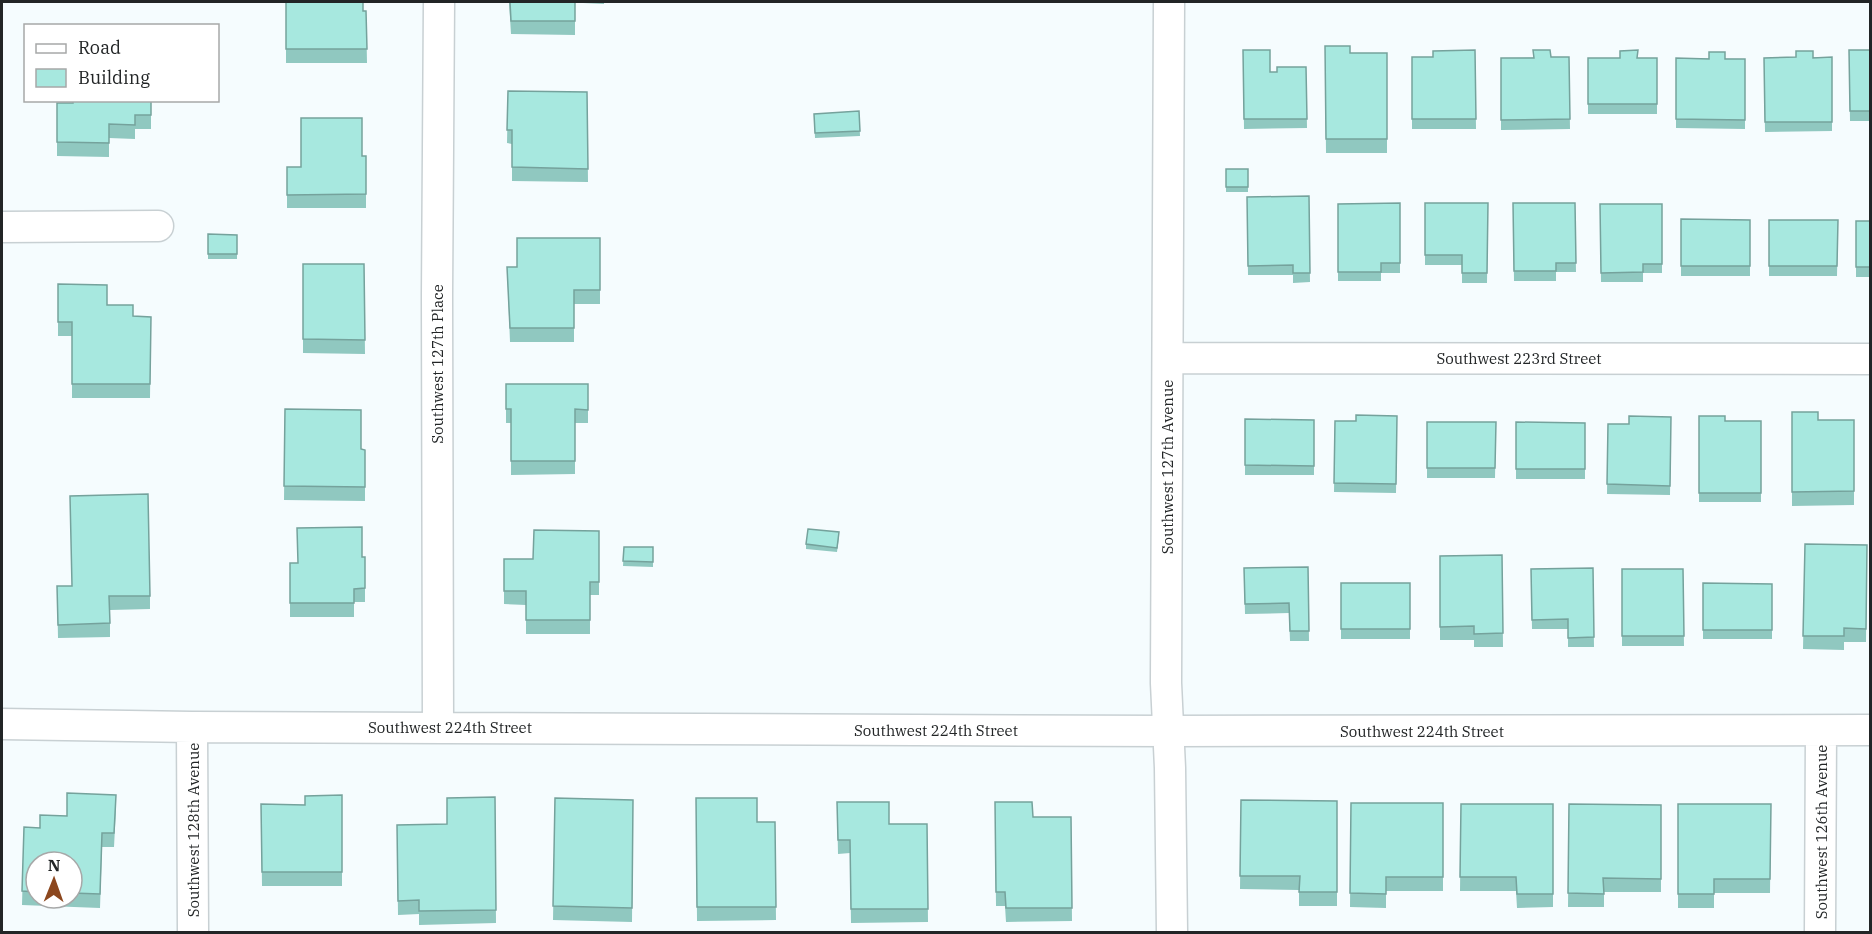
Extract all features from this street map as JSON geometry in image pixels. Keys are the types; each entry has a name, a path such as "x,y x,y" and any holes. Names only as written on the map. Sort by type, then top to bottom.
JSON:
{"street":[{"name":"Southwest 127th Place","path":"438,727 439,2"},
{"name":"Southwest 127th Avenue","path":"1169,2 1166,683 1172,933"},
{"path":"2,226 158,226"},
{"name":"Southwest 223rd Street","path":"1168,358 1870,359"},
{"name":"Southwest 224th Street","path":"2,724 192,727 1168,731 1870,730"},
{"name":"Southwest 128th Avenue","path":"192,727 193,933"},
{"name":"Southwest 126th Avenue","path":"1820,933 1821,731"}],"building":[{"path":"286,2 363,2 363,11 366,11 367,49 286,49"},
{"path":"510,2 575,2 575,21 511,21"},
{"path":"1325,46 1350,46 1350,53 1387,53 1387,139 1326,139"},
{"path":"1243,50 1270,50 1270,72 1277,72 1277,67 1306,67 1307,119 1244,119"},
{"path":"1475,50 1476,119 1412,119 1412,57 1433,57 1433,51"},
{"path":"1533,50 1550,50 1551,57 1569,57 1570,119 1501,120 1501,58 1534,58"},
{"path":"1638,50 1637,58 1657,58 1657,104 1588,104 1588,58 1620,58 1620,51"},
{"path":"1849,50 1870,50 1870,111 1850,111"},
{"path":"1796,51 1813,51 1813,58 1832,57 1832,122 1765,122 1764,58 1796,57"},
{"path":"1709,52 1725,52 1725,59 1745,59 1745,120 1676,119 1676,58 1709,59"},
{"path":"508,91 587,92 588,169 512,167 512,130 507,130"},
{"path":"151,102 151,115 135,115 135,125 109,124 109,143 57,142 57,103"},
{"path":"859,111 860,131 815,133 814,114"},
{"path":"301,118 362,118 362,156 366,156 366,194 287,195 287,167 301,167"},
{"path":"1226,169 1248,169 1248,187 1226,187"},
{"path":"1309,196 1310,273 1293,273 1293,265 1248,266 1247,197"},
{"path":"1400,203 1400,263 1381,263 1381,272 1338,272 1338,204"},
{"path":"1425,203 1488,203 1487,273 1462,273 1462,255 1425,255"},
{"path":"1513,203 1575,203 1576,263 1556,263 1556,271 1514,271"},
{"path":"1600,204 1662,204 1662,264 1643,264 1643,272 1601,273"},
{"path":"1681,219 1750,220 1750,266 1681,266"},
{"path":"1769,220 1838,220 1837,266 1769,266"},
{"path":"1856,221 1870,221 1870,267 1856,267"},
{"path":"208,234 237,235 237,254 208,254"},
{"path":"517,238 600,238 600,290 574,290 574,328 510,328 507,267 517,267"},
{"path":"303,264 364,264 365,340 303,339"},
{"path":"58,284 107,285 107,305 133,305 133,316 151,317 150,384 72,384 72,322 58,322"},
{"path":"506,384 588,384 588,410 575,409 575,461 511,461 511,409 506,409"},
{"path":"285,409 361,410 361,449 365,450 365,487 284,486"},
{"path":"1792,412 1818,412 1818,420 1854,420 1854,491 1792,492"},
{"path":"1356,415 1397,416 1396,484 1334,483 1335,421 1356,421"},
{"path":"1629,416 1671,417 1670,486 1607,484 1608,424 1629,424"},
{"path":"1699,416 1725,416 1725,421 1761,421 1761,493 1699,493"},
{"path":"1245,419 1314,420 1314,466 1245,465"},
{"path":"1427,422 1496,422 1495,468 1427,468"},
{"path":"1516,422 1585,423 1585,469 1516,469"},
{"path":"148,494 150,596 109,596 110,623 58,625 57,586 72,586 70,496"},
{"path":"362,527 365,588 354,589 354,603 290,603 290,563 298,563 297,528"},
{"path":"808,529 839,532 837,548 806,544"},
{"path":"534,530 599,531 599,582 590,582 590,620 526,620 526,591 504,591 504,559 533,559"},
{"path":"1805,544 1867,545 1866,629 1844,628 1844,636 1803,636"},
{"path":"624,547 653,547 653,562 623,561"},
{"path":"1502,555 1503,633 1474,634 1474,626 1440,627 1440,556"},
{"path":"1308,567 1309,631 1290,631 1289,603 1245,604 1244,568"},
{"path":"1593,568 1594,637 1568,638 1568,619 1532,620 1531,569"},
{"path":"1622,569 1683,569 1684,636 1622,636"},
{"path":"1341,583 1410,583 1410,629 1341,629"},
{"path":"1703,583 1772,584 1772,630 1703,630"},
{"path":"67,793 116,795 114,833 102,833 100,894 84,893 84,850 24,850 24,891 22,891 24,827 40,828 40,815 67,816"},
{"path":"342,795 342,872 262,872 261,804 305,805 305,796"},
{"path":"495,797 496,910 419,911 419,900 398,901 397,825 447,824 447,798"},
{"path":"555,798 633,800 632,908 553,906"},
{"path":"696,798 757,798 757,822 775,822 776,907 697,907"},
{"path":"1241,800 1337,801 1337,892 1299,892 1300,876 1240,876"},
{"path":"837,802 889,802 889,824 927,824 928,909 851,909 850,840 838,840"},
{"path":"995,802 1032,802 1033,817 1071,817 1072,908 1006,908 1005,892 996,892"},
{"path":"1351,803 1443,803 1443,877 1386,877 1386,894 1350,893"},
{"path":"1461,804 1553,804 1553,894 1517,894 1516,877 1460,877"},
{"path":"1569,804 1661,805 1661,879 1603,878 1604,894 1568,893"},
{"path":"1678,804 1771,804 1770,879 1714,879 1714,894 1678,894"}]}
